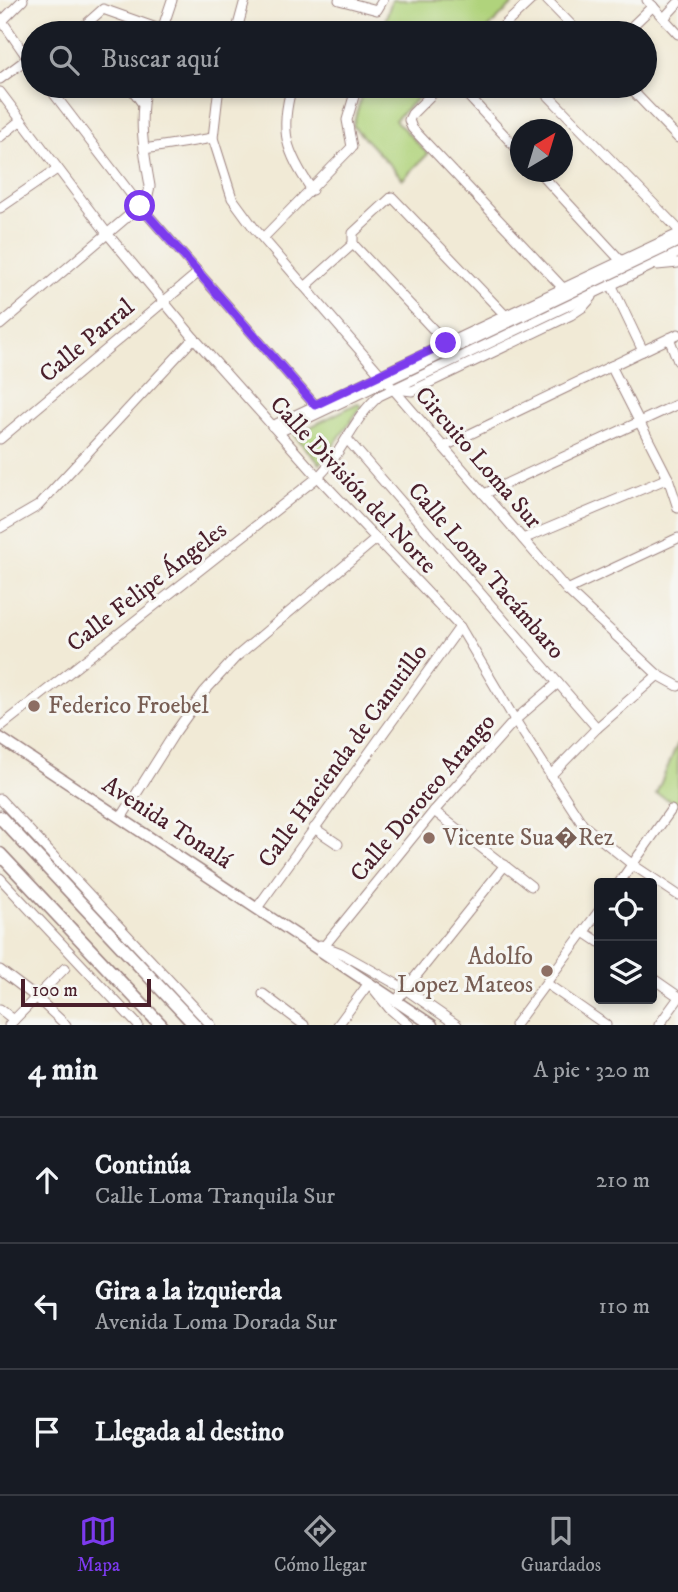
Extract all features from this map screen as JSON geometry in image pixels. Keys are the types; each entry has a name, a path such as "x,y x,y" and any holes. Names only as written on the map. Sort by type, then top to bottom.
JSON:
{"highway":[{"path":"0,817 195,1025"},
{"path":"0,854 161,1025"}],"main road":[{"name":"Avenida Tonalá","path":"0,738 432,1025"}],"street":[{"path":"21,49 1,20 23,0"},
{"path":"165,21 172,0"},
{"path":"239,21 245,0"},
{"path":"339,0 377,10 383,0"},
{"path":"509,21 531,0"},
{"path":"547,0 567,21"},
{"path":"635,21 650,3 678,34"},
{"path":"664,18 678,3"},
{"path":"93,21 103,9 134,21"},
{"path":"0,79 21,67"},
{"name":"Calle División del Norte","path":"0,92 106,232 194,338 318,477 460,627 514,720 583,825 633,865 678,895"},
{"path":"57,98 140,206 315,405"},
{"path":"138,98 142,103"},
{"path":"0,325 106,232 140,206 148,195 150,186 144,149 143,98"},
{"name":"Circuito Loma Sur","path":"218,98 213,138 232,198 263,238 567,590 658,675 678,686"},
{"path":"289,98 285,114 286,134 293,160 312,190"},
{"path":"263,238 352,147 347,120 353,98"},
{"path":"428,98 412,114 409,120 412,128 563,288"},
{"path":"470,98 510,141"},
{"path":"276,429 593,295 606,285 624,264 678,231 551,98"},
{"path":"640,98 678,138"},
{"path":"0,137 21,120"},
{"path":"144,149 213,138"},
{"path":"0,208 57,169"},
{"path":"548,182 624,264"},
{"path":"306,287 352,241 353,233 392,197 505,315"},
{"path":"352,241 446,343"},
{"path":"387,382 446,343 563,288 678,242"},
{"path":"276,429 315,405 387,382 678,253"},
{"path":"656,264 678,263"},
{"name":"Calle Parral","path":"0,439 199,272"},
{"path":"606,285 644,351"},
{"path":"443,447 673,336 678,360"},
{"path":"0,528 38,506 194,338"},
{"path":"611,366 668,478 678,508"},
{"name":"Calle Felipe Ángeles","path":"0,727 318,477 335,458 368,405 379,396 387,382"},
{"path":"484,494 678,404"},
{"name":"Calle Loma Tacámbaro","path":"346,439 597,729"},
{"path":"523,540 668,478"},
{"path":"567,590 678,538"},
{"path":"121,818 204,692 236,657 376,539"},
{"name":"Calle Hacienda de Canutillo","path":"257,908 460,627"},
{"path":"550,776 597,729 658,675"},
{"name":"Calle Doroteo Arango","path":"325,945 434,811 514,720 558,683"},
{"path":"0,799 211,1025"},
{"path":"623,878 671,810"},
{"path":"434,811 531,886"},
{"path":"314,828 338,844"},
{"path":"396,1001 505,865"},
{"path":"0,878 138,1025"},
{"path":"515,1025 594,918"},
{"path":"584,932 598,941"},
{"name":"Avenida Tonalá","path":"311,944 325,945 405,989 457,1025"},
{"path":"0,1009 11,1022 65,968"},
{"path":"0,970 37,998 66,1025"},
{"path":"657,982 678,998 659,1025"},
{"path":"338,1025 369,983"},
{"name":"Avenida Tonalá","path":"369,983 389,1009 409,1025"},
{"path":"547,985 606,1025"},
{"path":"263,994 304,1025"}],"green space":[{"path":"392,0 517,0 495,21 385,21"},
{"path":"361,98 418,98 395,120 428,154 403,179 353,126"},
{"path":"358,403 361,407 320,464 294,435"},
{"path":"678,743 678,804 656,794"}],"place":[{"name":"Federico Froebel","path":"34,706"},
{"name":"Vicente Sua�Rez","path":"429,838"},
{"name":"Adolfo Lopez Mateos","path":"547,971"}],"route":[{"path":"140,206 315,405 446,343"}]}
